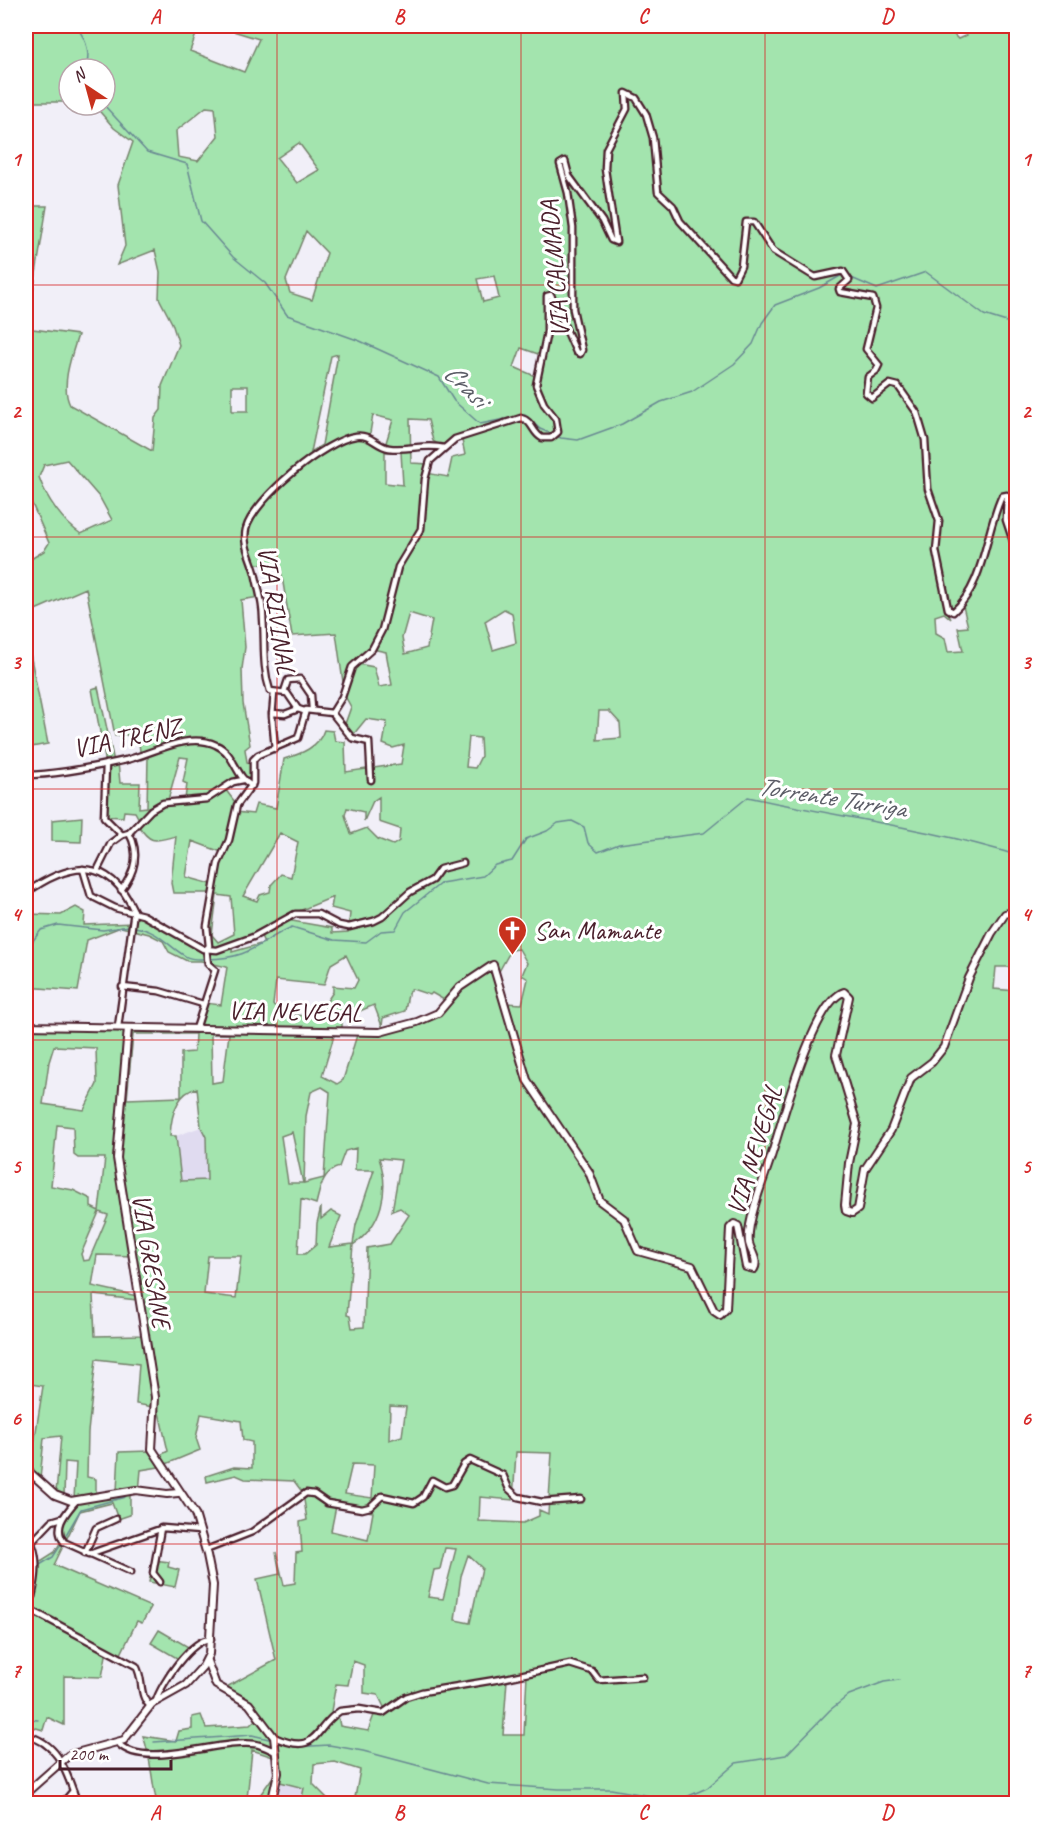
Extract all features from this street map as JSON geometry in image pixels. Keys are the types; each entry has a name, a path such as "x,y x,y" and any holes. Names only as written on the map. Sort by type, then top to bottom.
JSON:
{"main road":[{"name":"VIA NEVEGAL","path":"26,1026 380,1032 438,1013 460,987 493,965 522,1070 546,1111 589,1172 600,1201 624,1219 638,1251 692,1266 714,1311 720,1315 726,1309 731,1227 738,1226 746,1267 753,1270 756,1265 748,1239 756,1194 769,1163 776,1134 810,1039 835,998 844,992 849,997 836,1055 857,1124 849,1163 845,1205 846,1211 852,1213 858,1209 863,1173 893,1125 910,1081 943,1050 962,993 988,940 1005,914 1017,911"},
{"name":"VIA GRESANE","path":"128,1028 117,1151 118,1178 135,1259 155,1397 152,1449 178,1493 192,1509 206,1550 213,1585 211,1639 207,1661"},
{"path":"26,1469 55,1495 75,1502 136,1490 178,1493"},
{"path":"26,1793 62,1760 76,1752 119,1744 129,1735 153,1703 186,1685 207,1661 216,1685 249,1704 274,1737 278,1773 271,1803"}],"street":[{"name":"VIA CALMADA","path":"332,713 340,702 352,668 372,649 382,630 398,567 421,529 427,468 444,448 467,434 522,418 531,424 538,436 553,436 558,423 544,404 536,385 547,332 547,296 551,295 576,352 580,354 582,350 573,309 573,228 568,193 560,164 566,161 569,176 602,221 611,240 616,242 605,170 606,148 612,133 623,120 627,109 626,93 636,98 646,114 653,138 658,192 673,206 680,221 731,277 735,278 741,266 746,222 754,222 773,250 815,277 840,271 848,276 839,289 840,292 873,298 876,308 866,349 879,365 876,371 868,376 866,393 872,398 890,384 898,386 920,422 925,440 928,489 939,521 936,551 948,609 953,612 960,605 980,566 994,514 1002,496 1007,495 1006,520 1017,550"},
{"name":"VIA RIVINAL","path":"298,709 291,697 284,692 270,691 263,662 264,618 255,570 246,544 246,530 252,514 293,471 310,458 354,436 370,437 391,449 428,445 444,448"},
{"name":"VIA RIVINAL","path":"284,692 288,680 300,679 311,695 312,709"},
{"name":"VIA RIVINAL","path":"274,693 272,713 275,748"},
{"name":"VIA RIVINAL","path":"272,713 285,714 298,709 304,711"},
{"path":"196,1029 215,970 207,962 206,951 209,946 207,926 220,858 229,840 237,805 252,786 253,760 258,755 298,738 304,711 312,709 332,713 352,738 369,742 371,780"},
{"name":"VIA TRENZ","path":"26,775 106,764 147,754 178,743 207,742 220,747 228,754 243,780 252,786"},
{"path":"106,764 103,814 108,824 122,835"},
{"path":"98,869 111,843 129,833 151,810 163,803 204,800 233,782 243,780"},
{"path":"121,890 136,860 129,833"},
{"path":"83,869 91,896 116,908 134,912 206,951 220,949 253,938 295,914 318,914 339,925 349,927 374,921 382,917 410,892 432,880 440,869 463,863"},
{"path":"26,893 55,874 83,869 98,869 115,881 134,912 118,1027"},
{"path":"122,987 159,991 203,1004"},
{"path":"206,1550 252,1532 306,1493 314,1494 327,1503 362,1509 370,1507 382,1496 414,1503 423,1497 432,1479 445,1487 451,1486 464,1464 470,1460 504,1475 510,1491 518,1497 542,1502 581,1498"},
{"path":"75,1502 62,1518 59,1527 61,1539 70,1547 131,1572"},
{"path":"32,1542 50,1522 62,1518"},
{"path":"87,1554 96,1528 116,1520"},
{"path":"87,1554 161,1528 200,1531"},
{"path":"160,1582 153,1573 161,1528"},
{"path":"26,1534 32,1542 35,1586 26,1620"},
{"path":"29,1609 132,1663 138,1669 142,1694 153,1703 189,1650 204,1639 211,1639"},
{"path":"274,1737 288,1741 308,1742 317,1737 340,1711 359,1709 383,1713 417,1693 527,1674 570,1664 592,1671 599,1680 643,1677"},
{"path":"26,1735 41,1740 62,1760 78,1803"},
{"path":"119,1744 125,1749 145,1753 177,1752 231,1743 276,1748"},
{"path":"62,1803 73,1791"}],"shaded area":[{"path":"201,1127 206,1137 207,1180 181,1181 176,1136"},
{"path":"275,1781 304,1788 301,1803 269,1804"}],"green space":[{"path":"26,26 199,26 190,51 244,72 259,39 217,26 952,26 953,34 958,39 967,35 965,26 1016,26 1016,967 996,967 994,989 1016,991 1016,1803 354,1803 360,1770 335,1762 314,1764 313,1784 332,1803 301,1803 304,1788 276,1781 269,1803 147,1803 147,1801 156,1799 143,1736 176,1741 179,1731 192,1729 192,1717 201,1715 206,1728 250,1725 258,1717 249,1705 221,1690 276,1660 257,1579 280,1574 276,1552 284,1585 295,1583 296,1553 302,1552 300,1522 307,1520 303,1493 294,1481 245,1479 236,1475 207,1482 206,1476 234,1467 252,1468 252,1442 243,1440 241,1421 201,1414 196,1438 200,1450 159,1467 141,1470 139,1492 130,1493 130,1515 118,1519 112,1503 80,1511 54,1565 151,1607 142,1623 137,1621 120,1656 107,1650 102,1677 64,1676 64,1725 47,1717 43,1730 26,1725 26,1534 34,1544 36,1564 55,1552 61,1541 62,1523 74,1499 76,1463 65,1462 64,1497 56,1493 61,1436 44,1438 40,1479 30,1470 43,1386 31,1384 26,1414 26,1183 33,1122 26,1124 26,1053 30,1053 32,1024 199,1027 205,1003 221,1005 227,967 201,961 187,961 169,952 163,941 149,934 121,927 87,940 78,991 26,987 26,914 61,915 76,907 85,912 84,925 134,923 136,913 201,949 210,945 208,935 214,893 173,893 171,883 176,836 158,840 150,839 138,825 141,823 135,812 124,811 123,817 101,816 106,764 92,689 98,687 114,762 118,762 120,783 140,783 139,808 147,807 148,757 141,760 138,734 115,736 86,588 33,611 26,593 26,562 44,551 49,543 26,490 26,206 47,206 28,323 33,329 78,335 70,360 67,380 66,389 70,405 152,451 155,418 161,410 162,386 179,345 172,323 159,298 160,272 155,250 117,265 125,246 118,185 133,142 114,128 104,117 117,117 117,57 57,57 57,102 27,102","holes":["206,107 215,108 218,136 198,161 178,157 176,131","299,143 319,170 297,183 277,158","306,231 327,253 312,300 290,293 286,280","494,276 499,298 483,302 477,279","521,348 541,355 537,377 514,367","338,354 322,445 311,452 331,356","232,386 248,386 248,411 232,411","373,415 393,420 384,449 369,439","410,419 428,420 433,441 444,448 462,440 465,455 452,458 448,477 426,473 429,464 411,463","385,452 401,452 403,485 385,483","67,460 100,498 112,520 81,534 62,516 39,477 44,465","253,564 280,565 292,636 336,633 345,696 351,707 345,724 353,735 366,719 387,722 383,744 393,748 404,745 401,764 346,772 345,742 335,741 333,731 324,730 314,745 284,759 276,808 256,804 253,814 236,812 238,806 225,789 245,780 250,786 251,764 247,762 245,749 250,745 243,703 242,669 245,647 241,600 260,597","958,604 963,606 968,627 958,628 963,651 948,652 945,638 936,633 935,616 944,613 951,619 948,613","504,609 512,613 516,643 493,650 485,621","409,613 432,620 427,648 405,654 402,638","372,649 386,652 392,685 379,687 374,667 358,664","599,711 609,711 620,723 621,738 597,740","469,737 480,738 481,756 475,768 466,767","180,757 188,758 183,782 187,784 185,799 168,800","379,797 379,822 400,829 399,841 393,845 378,839 367,828 351,834 345,815 347,808 364,812 364,821 373,801","280,833 298,842 291,877 281,874 271,885 270,892 260,895 257,901 243,896","192,841 224,853 215,885 186,877","217,895 231,897 234,934 218,942 212,935","333,897 331,908 350,913 348,932 332,933 332,928 292,921 294,913","259,931 264,943 232,952 233,942","519,949 527,963 522,975 528,979 522,1004 506,1003 497,975 511,950","346,955 358,980 354,988 333,986 333,992 319,1013 309,1016 276,1014 277,1007 273,1005 276,980 324,985 331,964","412,989 430,995 432,993 446,1001 428,1018 406,1028 357,1035 343,1080 337,1084 322,1076 336,1029 342,1029 342,1012 349,1008 360,1011 374,1005 382,1026 383,1018 405,1011 408,994","133,1034 195,1034 194,1052 181,1053 181,1097 127,1099","211,1034 229,1034 223,1081 212,1083","54,1046 96,1048 97,1084 84,1110 43,1104 49,1062","322,1087 330,1092 324,1178 304,1183 306,1116 311,1092","197,1088 201,1127 206,1137 207,1180 181,1181 176,1136 170,1136 176,1107 184,1095","57,1125 73,1127 74,1155 78,1158 105,1158 99,1211 91,1207 91,1199 73,1190 51,1186","292,1132 303,1183 288,1183 281,1136","356,1148 355,1170 374,1170 356,1225 353,1244 329,1247 341,1216 331,1211 321,1219 321,1207 317,1223 316,1245 305,1254 298,1254 301,1199 316,1204 325,1177 333,1169 339,1167 345,1151","379,1158 401,1160 392,1211 400,1208 409,1215 390,1244 367,1248 364,1327 352,1328 350,1316 347,1315 353,1245 371,1227 381,1206 384,1182","99,1212 108,1215 89,1260 83,1261 81,1254","97,1255 134,1256 137,1296 92,1286","208,1256 241,1256 236,1298 204,1294","93,1295 137,1300 142,1335 95,1336","96,1359 139,1364 136,1404 158,1408 168,1451 155,1458 150,1451 119,1452 117,1491 96,1495 96,1479 87,1477 88,1432","390,1406 406,1407 402,1436 389,1440","516,1452 552,1453 548,1514 539,1510 539,1516 523,1523 479,1521 480,1497 513,1500","352,1464 374,1465 372,1498 345,1494","336,1506 373,1512 368,1540 331,1531","445,1548 456,1549 443,1599 428,1597 434,1570 440,1569","468,1555 482,1568 470,1623 455,1620 461,1576","353,1661 364,1665 364,1693 378,1695 384,1707 382,1715 374,1715 368,1731 340,1726 338,1715 331,1711 336,1684 348,1685","527,1675 524,1735 503,1735 507,1680","252,1750 276,1758 277,1771 255,1802 247,1799"]},
{"path":"26,633 48,744 26,748"},
{"path":"82,817 81,842 52,841 52,820"},
{"path":"154,1560 169,1562 168,1567 179,1570 175,1587 149,1582"},
{"path":"159,1630 190,1648 182,1661 151,1643"}],"waterway":[{"name":"Crasi","path":"76,26 87,46 88,57"},
{"name":"Crasi","path":"115,117 147,152 187,164 201,221 233,257 265,283 287,315 360,341 439,377 454,401 480,424 525,415 540,429 561,438 578,440 622,424 661,402 692,392 734,364 753,344 762,323 775,305 819,288 842,275"},
{"name":"Crasi","path":"849,277 877,289 926,272 984,315 1016,325"},
{"name":"Torrente Turriga","path":"134,927 162,938 185,956 196,959 222,958 245,953 292,927 334,940 366,942 381,931 395,930 405,912 441,883 483,876 495,865 512,861 526,839 547,831 558,823 572,821 584,827 588,843 598,852 619,844 704,833 748,797 950,837 1016,855"},
{"name":"Torrente Turriga","path":"26,950 41,930 58,925 103,930 129,926"},
{"path":"64,1538 81,1509 125,1497"},
{"path":"38,1566 53,1557 62,1543"},
{"path":"26,1572 34,1568"},
{"path":"277,1742 295,1747 329,1745 363,1751 488,1784 559,1789 611,1789 667,1799 684,1798 707,1788 736,1763 786,1755 830,1710 849,1695 884,1682 899,1680"},
{"path":"26,1719 38,1720"},
{"path":"154,1742 252,1735 273,1740"}],"place":[{"name":"San Mamante","path":"513,956"}]}
